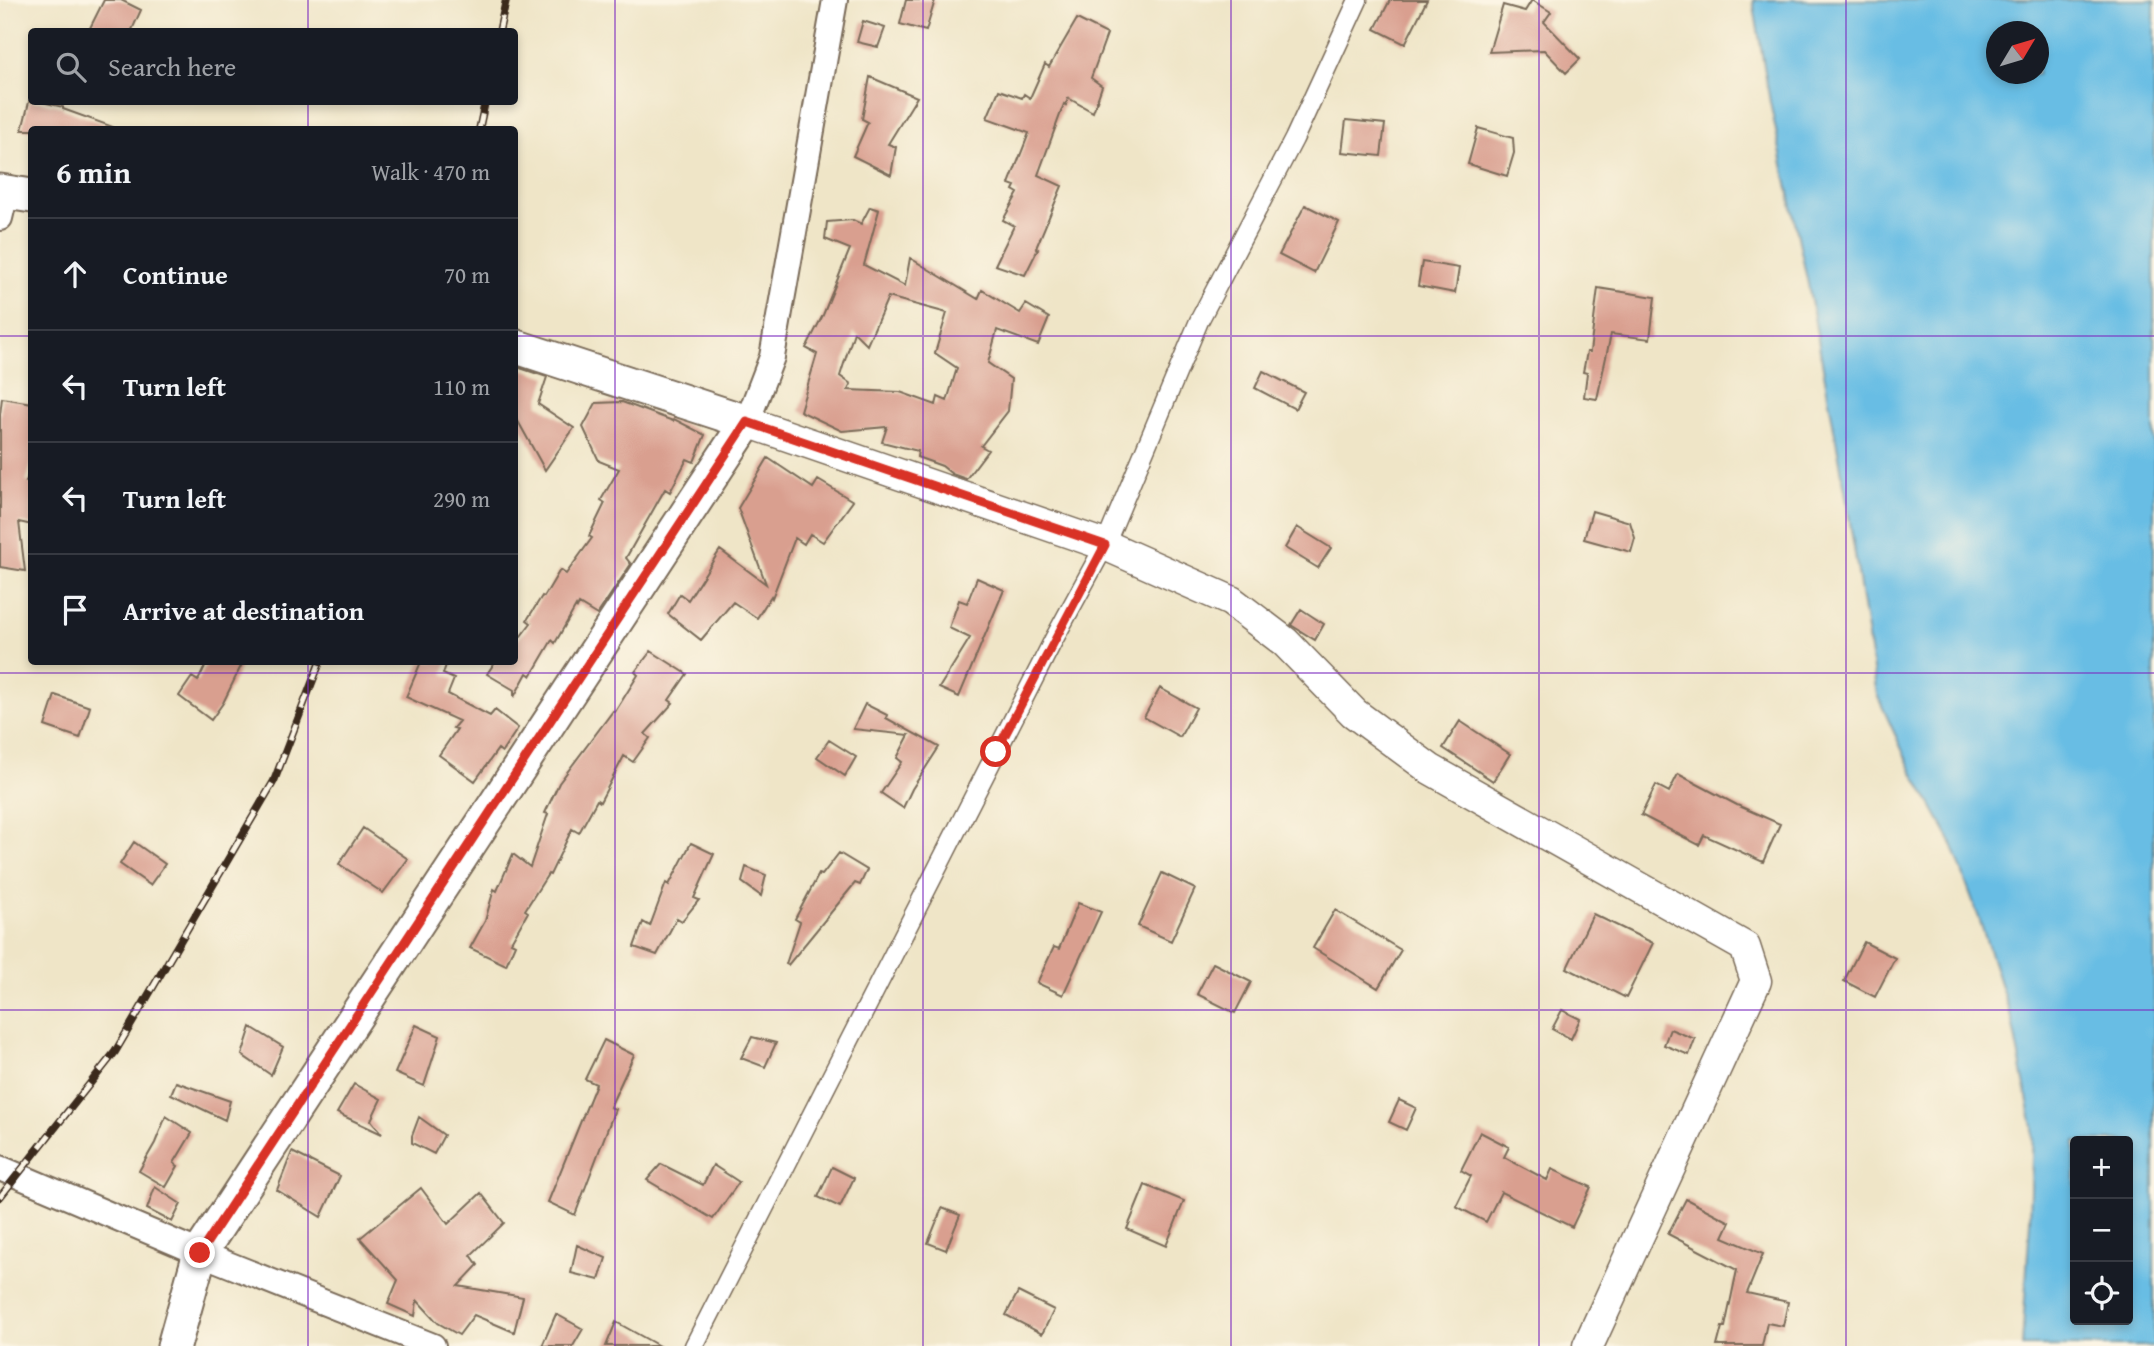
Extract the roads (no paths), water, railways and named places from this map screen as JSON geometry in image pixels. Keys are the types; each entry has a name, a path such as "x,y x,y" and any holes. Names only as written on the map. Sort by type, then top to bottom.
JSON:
{"main road":[{"path":"174,1346 200,1253 747,422 518,347"}],"street":[{"path":"835,0 772,357 747,422 1105,545 1231,601 1285,642 1354,713 1430,769 1745,947 1756,981 1588,1346"},
{"path":"694,1346 1054,639 1105,545 1199,321 1294,139 1357,0"},
{"path":"0,1168 200,1253 433,1346"}],"water":[{"path":"1753,0 2154,0 2154,1346 2022,1346 2033,1127 2012,1021 1951,841 1910,767 1877,695 1845,490 1809,289 1770,102"}],"railway":[{"path":"500,28 506,0"},
{"path":"480,126 484,105"},
{"path":"0,1197 115,1052 274,781 319,665"}]}
